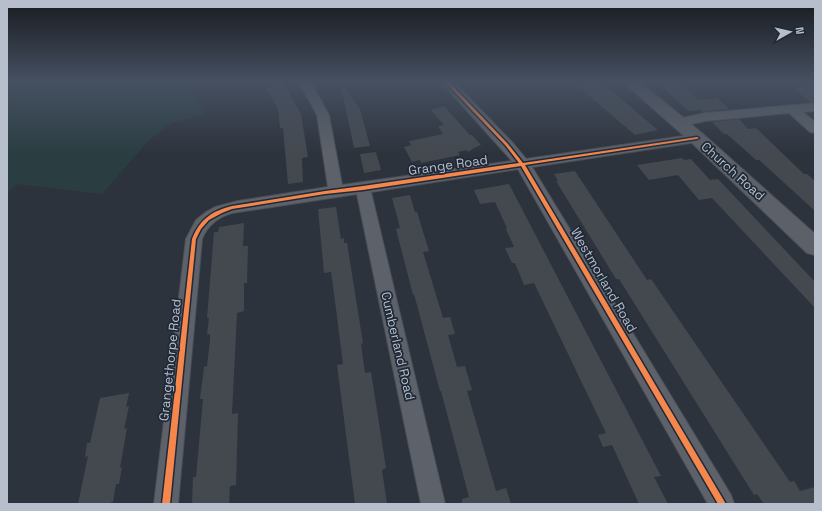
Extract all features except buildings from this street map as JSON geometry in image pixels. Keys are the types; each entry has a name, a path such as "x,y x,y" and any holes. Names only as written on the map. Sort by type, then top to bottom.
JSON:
{"main road":[{"name":"Church Road","path":"658,106 697,138 814,244"}],"street":[{"path":"318,106 323,115 336,191"},
{"name":"Westmorland Road","path":"469,106 513,152 523,165 722,504"},
{"path":"678,123 705,117 815,107"},
{"path":"792,109 815,129"},
{"name":"Grange Road","path":"205,221 215,214 230,209 336,191 523,165 697,138"},
{"name":"Cumberland Road","path":"363,188 433,504"},
{"name":"Grangethorpe Road","path":"166,504 194,239 197,231 205,221"}],"green space":[{"path":"7,106 201,106 206,114 171,123 148,141 102,194 17,184 7,193"}],"cycle path":[{"path":"470,106 507,145 523,165 722,504"},
{"path":"166,504 194,239 197,231 211,216 220,211 232,208 313,194 363,188 697,138"}]}
